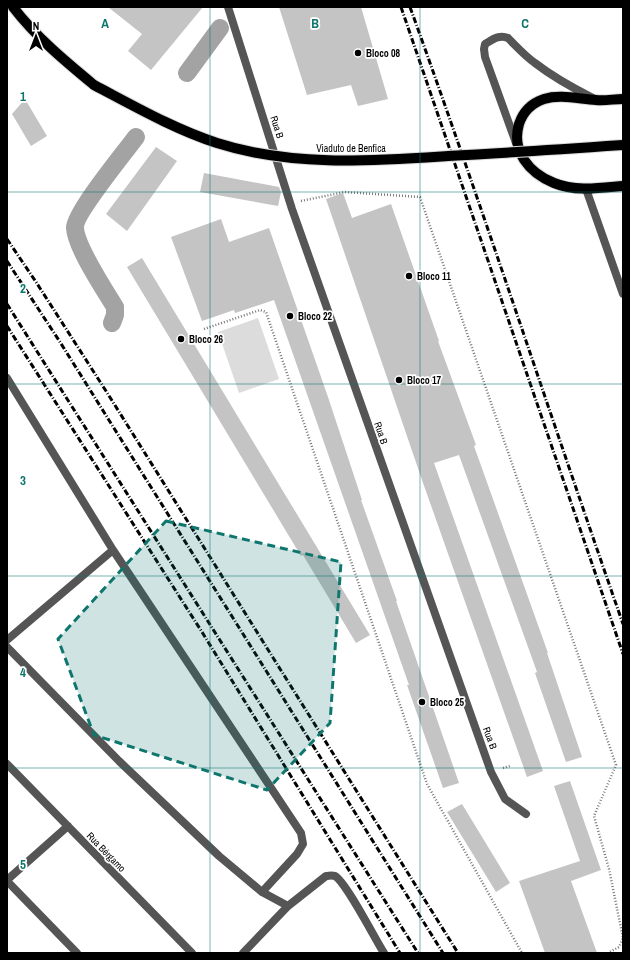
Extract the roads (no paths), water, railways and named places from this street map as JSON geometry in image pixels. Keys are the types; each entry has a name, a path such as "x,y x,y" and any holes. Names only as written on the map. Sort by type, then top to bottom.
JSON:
{"main road":[{"name":"Viaduto de Benfica","path":"13,7 28,26 43,41 94,85 175,126 216,143 260,154 298,159 368,161 623,145"},
{"path":"623,98 598,100 564,97 544,99 530,107 521,117 517,131 517,144 522,158 543,178 554,183 586,189 623,186"}],"street":[{"name":"Rua B","path":"228,7 290,204 491,772 506,798 526,814"},
{"path":"517,144 484,57 485,44 498,37 503,36 508,38 534,63 571,87 598,100"},
{"path":"586,189 623,294"},
{"path":"7,378 113,550 301,833 303,844 297,854 262,892"},
{"path":"7,640 113,550"},
{"path":"7,647 130,771 219,856 262,892 288,906"},
{"name":"Rua Bérgamo","path":"7,764 192,953"},
{"path":"68,826 7,880 77,953"},
{"path":"243,953 288,906 326,876 331,875 336,877 346,888 384,953"}],"waterway":[{"path":"187,73 220,28"},
{"path":"112,323 115,315 115,307 85,257 75,228 77,221 91,197 136,137"}],"railway":[{"path":"401,7 623,654"},
{"path":"410,7 623,624"},
{"path":"7,239 106,391 458,953"},
{"path":"7,261 60,342 443,953"},
{"path":"7,304 418,953"},
{"path":"7,326 202,632 400,953"}],"place":[{"name":"Bloco 08","path":"358,53"},
{"name":"Bloco 11","path":"409,276"},
{"name":"Bloco 22","path":"290,316"},
{"name":"Bloco 26","path":"181,339"},
{"name":"Bloco 17","path":"399,380"},
{"name":"Bloco 25","path":"422,702"}]}
